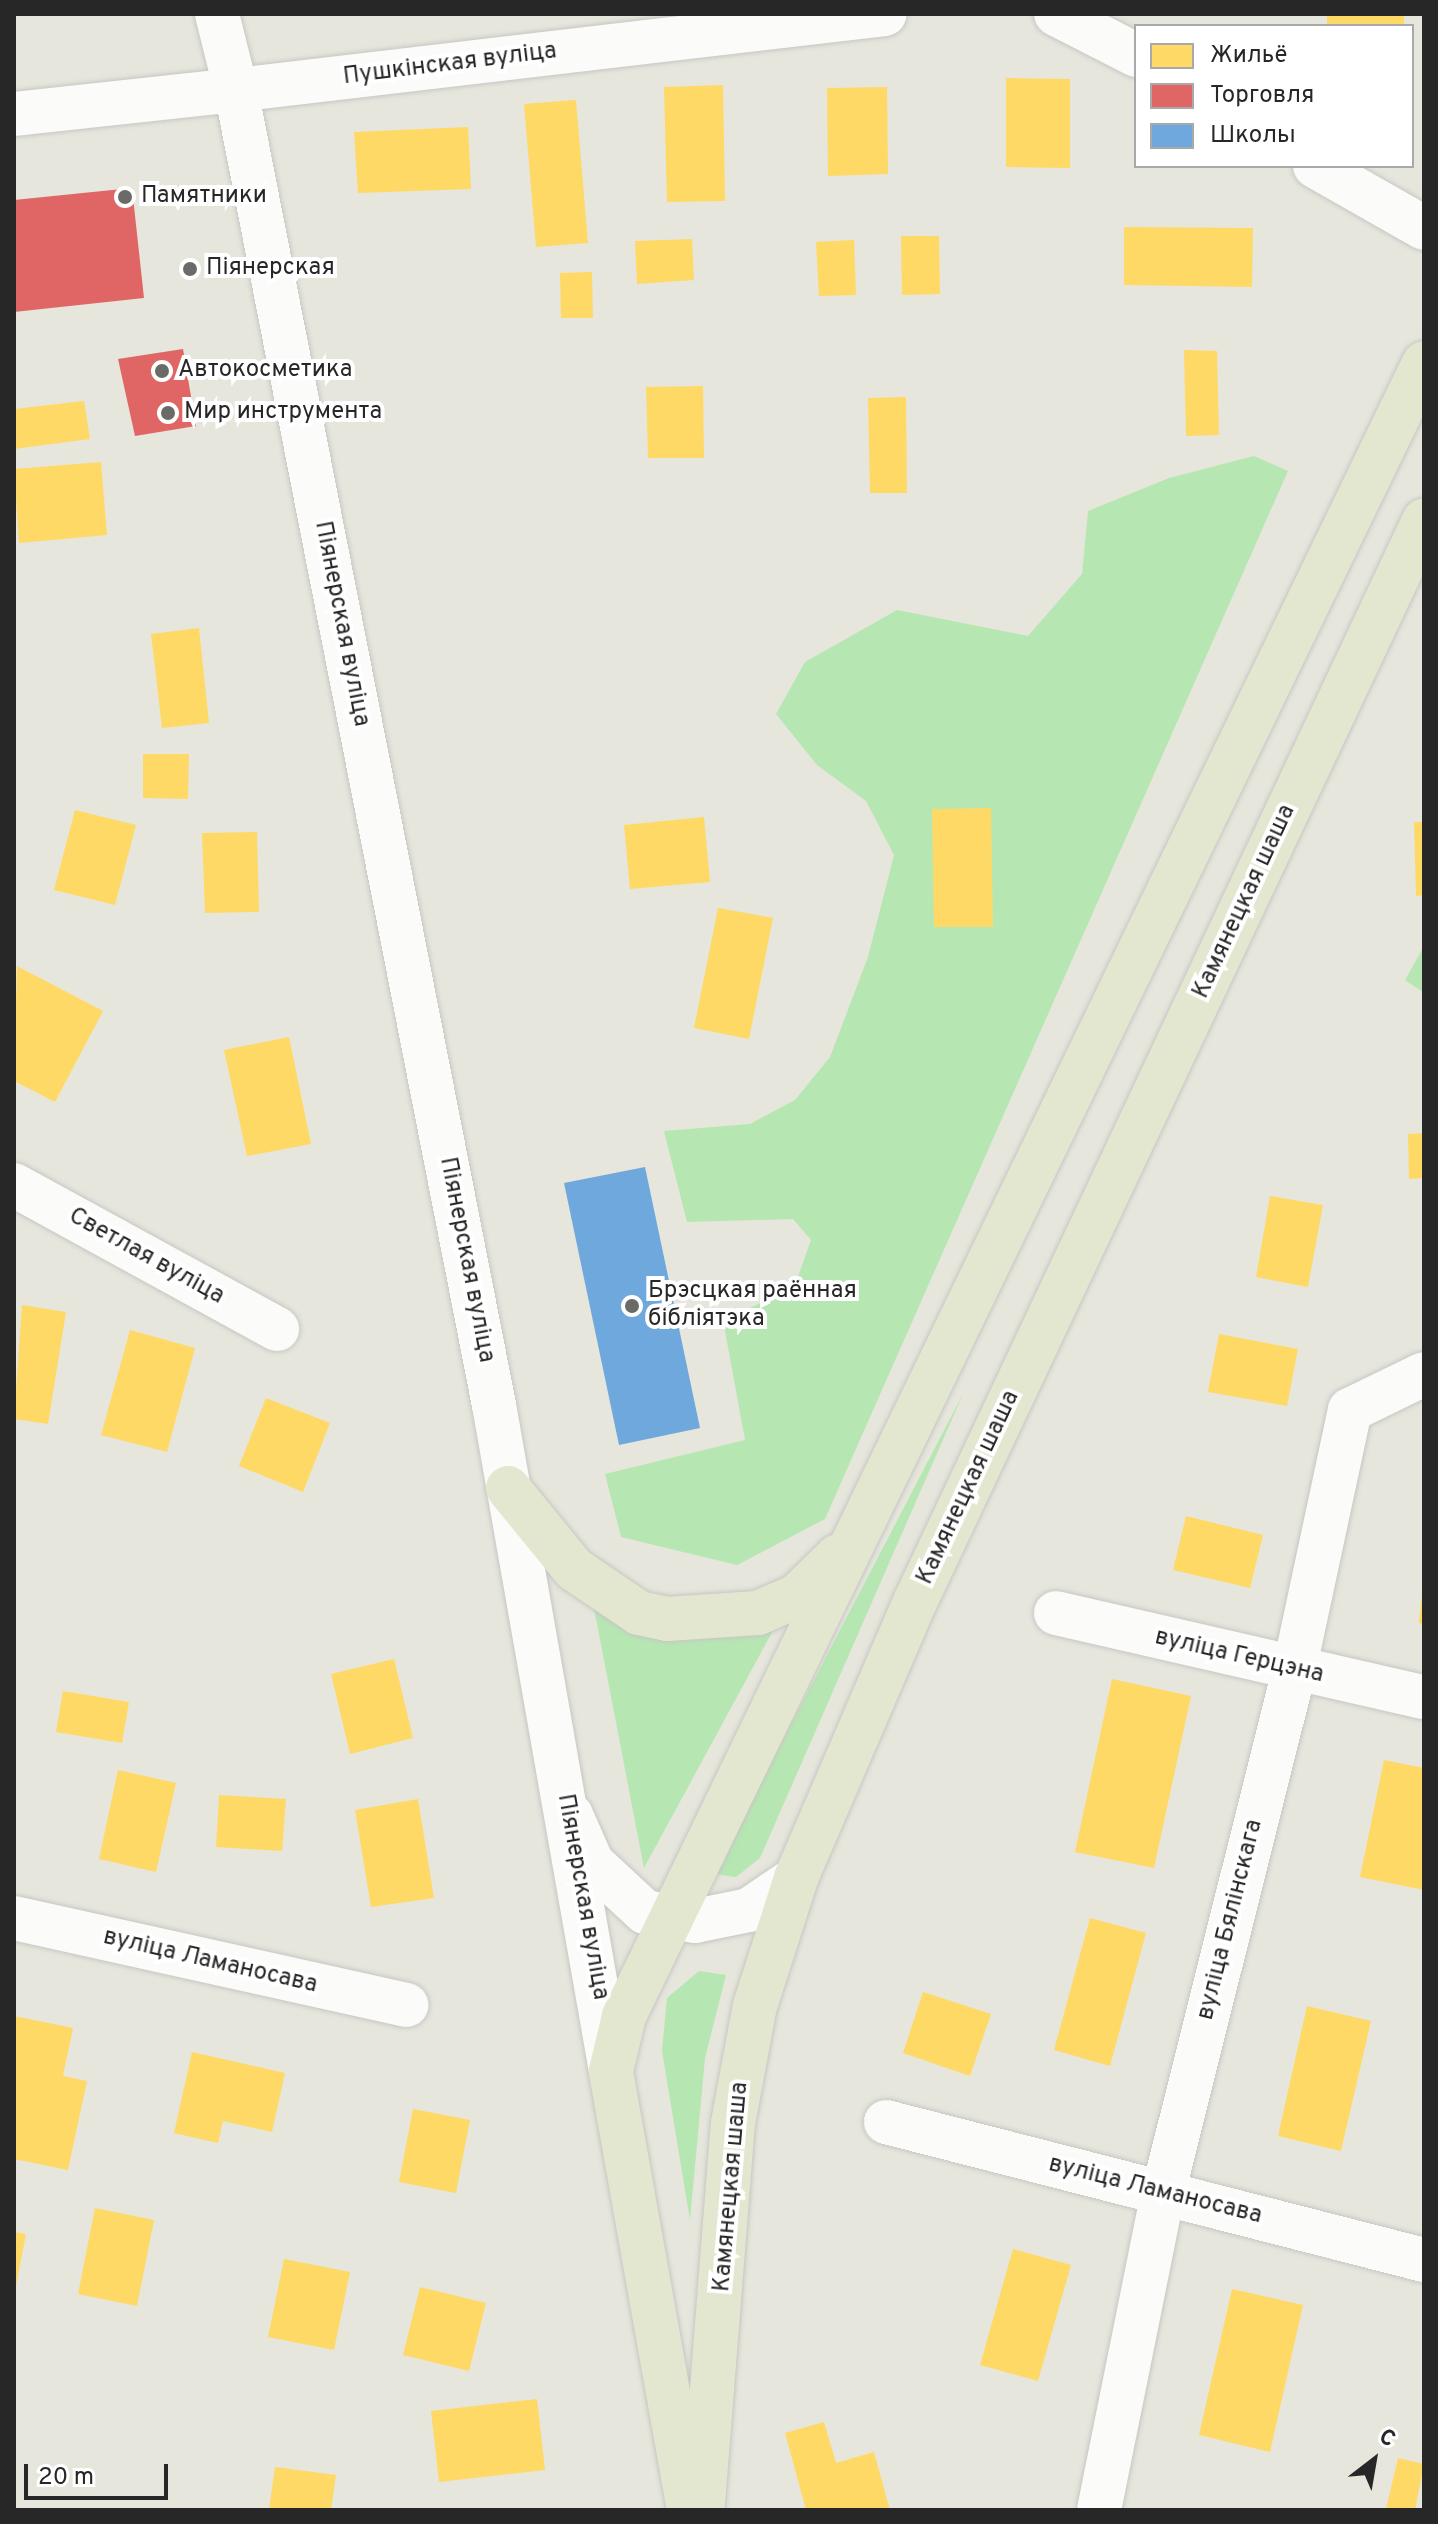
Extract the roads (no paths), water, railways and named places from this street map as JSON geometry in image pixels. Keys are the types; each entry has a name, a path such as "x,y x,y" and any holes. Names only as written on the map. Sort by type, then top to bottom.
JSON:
{"main road":[{"path":"611,2071 637,1978 863,1531 1424,363"},
{"name":"Камянецкая шаша","path":"702,2510 733,2123 755,2006 796,1878 922,1588 1424,521"},
{"path":"508,1488 574,1569 639,1613 667,1619 729,1619 797,1596 863,1531"},
{"name":"Піянерская вуліца","path":"611,2071 689,2510"}],"street":[{"name":"Піянерская вуліца","path":"217,14 236,90 508,1488 566,1802 611,2071"},
{"name":"Пушкінская вуліца","path":"14,114 885,14"},
{"path":"1056,14 1134,54"},
{"path":"1319,168 1424,228"},
{"name":"Светлая вуліца","path":"14,1185 277,1329"},
{"name":"вуліца Бялінскага","path":"1099,2510 1163,2193 1294,1671 1350,1410 1424,1374"},
{"name":"вуліца Герцэна","path":"1056,1613 1294,1671 1424,1697"},
{"path":"566,1802 592,1863 623,1897 668,1917 695,1921 749,1910 796,1878"},
{"name":"вуліца Ламаносава","path":"14,1918 406,2005"},
{"name":"вуліца Ламаносава","path":"886,2122 1424,2260"}],"place":[{"name":"Памятники","path":"125,197"},
{"name":"Піянерская","path":"190,269"},
{"name":"Автокосметика","path":"162,371"},
{"name":"Мир инструмента","path":"168,413"},
{"name":"Брэсцкая раённая бібліятэка","path":"632,1306"}]}
